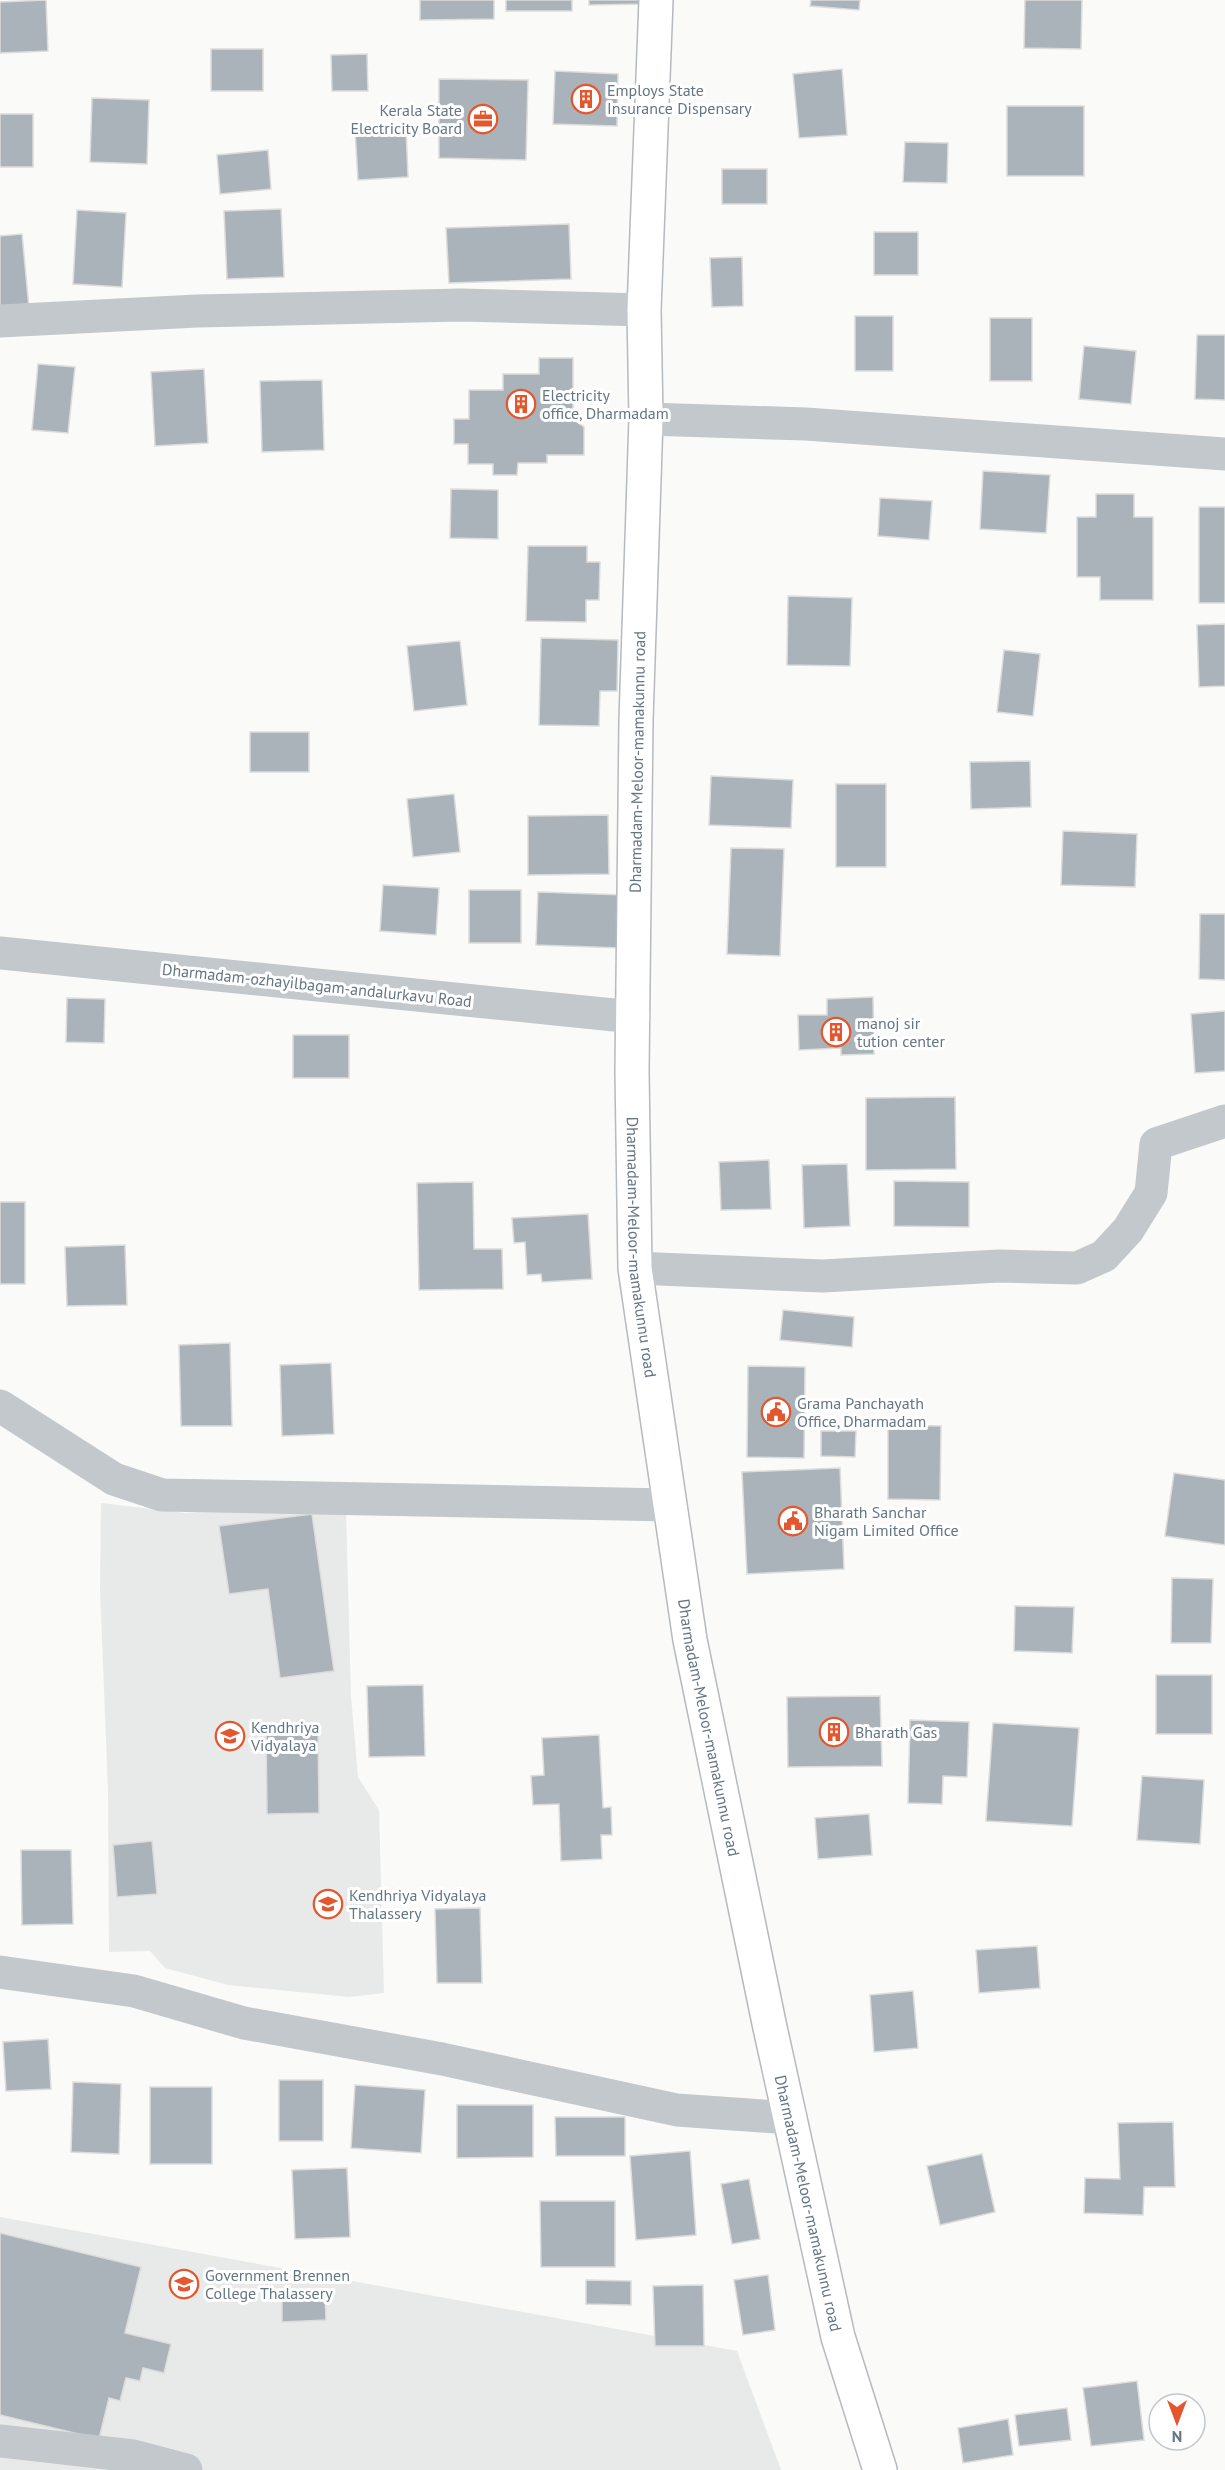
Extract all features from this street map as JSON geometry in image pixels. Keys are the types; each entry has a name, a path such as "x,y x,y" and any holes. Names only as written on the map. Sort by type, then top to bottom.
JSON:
{"main road":[{"name":"Dharmadam-Meloor-mamakunnu road","path":"656,0 644,310 646,418 636,720 632,1071 635,1268 690,1640 838,2337 880,2470"}],"street":[{"path":"0,321 196,311 462,305 644,310"},
{"path":"646,418 806,423 1225,454"},
{"name":"Dharmadam-ozhayilbagam-andalurkavu Road","path":"0,953 634,1017"},
{"path":"635,1268 823,1276 999,1266 1077,1268 1104,1256 1128,1230 1151,1193 1156,1144 1225,1121"},
{"path":"0,1406 114,1479 162,1495 669,1505"},
{"path":"0,1972 134,1991 244,2023 442,2059 677,2110 790,2118"},
{"path":"0,2441 133,2456 186,2470"}],"shaded area":[{"name":"Kendhriya Vidyalaya","path":"101,1503 185,1513 262,1509 346,1510 351,1696 358,1777 379,1810 384,1993 349,1997 228,1985 165,1968 150,1951 109,1952 108,1790 100,1589"},
{"name":"Government Brennen College Thalassery","path":"0,2217 737,2351 781,2470 0,2470"}],"building":[{"path":"46,0 48,51 0,53 0,2"},
{"path":"420,0 494,0 494,19 420,20"},
{"path":"506,0 572,0 572,11 506,11"},
{"path":"589,0 642,0 642,4 589,5"},
{"path":"811,0 860,0 859,10 810,6"},
{"path":"1025,0 1082,0 1081,49 1024,48"},
{"path":"211,49 263,49 263,91 211,91"},
{"path":"367,54 368,91 332,91 331,55"},
{"path":"842,69 847,135 799,138 793,74"},
{"name":"Employs State Insurance Dispensary","path":"555,71 618,74 617,126 553,124"},
{"name":"Kerala State Electricity Board","path":"439,79 528,80 526,160 439,158"},
{"path":"92,98 149,100 147,164 90,162"},
{"path":"1007,106 1084,106 1084,176 1007,176"},
{"path":"0,114 33,114 33,167 0,167"},
{"path":"406,128 408,177 358,180 355,130"},
{"path":"905,142 948,143 947,183 903,182"},
{"path":"268,150 271,189 220,194 217,155"},
{"path":"722,169 767,169 767,204 722,204"},
{"path":"281,209 284,277 227,279 224,211"},
{"path":"77,210 126,213 122,287 73,284"},
{"path":"569,224 571,279 449,283 446,228"},
{"path":"874,232 918,232 918,275 874,275"},
{"path":"22,234 29,308 0,310 0,236"},
{"path":"742,257 743,306 712,307 710,258"},
{"path":"855,316 893,316 893,371 855,371"},
{"path":"990,318 1032,318 1032,381 990,381"},
{"path":"1197,335 1225,335 1225,400 1195,399"},
{"path":"1084,346 1136,351 1131,404 1079,399"},
{"name":"Electricity office, Dharmadam","path":"539,358 573,358 573,419 584,427 584,455 547,455 547,463 518,463 517,475 493,475 493,464 468,464 468,444 454,444 454,419 469,419 469,390 503,390 503,374 539,374"},
{"path":"38,364 75,367 68,433 32,430"},
{"path":"204,369 208,443 155,446 151,372"},
{"path":"322,380 324,450 262,452 260,381"},
{"path":"983,471 1050,475 1046,533 980,529"},
{"path":"451,489 498,490 498,539 450,538"},
{"path":"1096,494 1134,494 1134,517 1153,517 1153,600 1100,600 1100,577 1077,577 1077,517 1096,517"},
{"path":"880,498 932,501 929,540 878,536"},
{"path":"1199,507 1225,507 1225,603 1199,603"},
{"path":"528,546 587,546 587,562 600,562 599,600 586,600 586,622 526,621"},
{"path":"788,596 852,598 850,666 787,665"},
{"path":"1225,624 1225,686 1199,687 1197,625"},
{"path":"541,638 618,640 617,691 600,691 599,726 539,725"},
{"path":"460,641 467,705 414,711 407,646"},
{"path":"1004,650 1040,654 1033,716 997,712"},
{"path":"250,732 309,732 309,772 250,772"},
{"path":"1030,761 1031,807 971,809 970,762"},
{"path":"711,776 793,780 791,828 709,825"},
{"path":"836,784 886,784 886,867 836,867"},
{"path":"454,794 460,852 413,857 407,799"},
{"path":"608,815 609,874 528,875 528,816"},
{"path":"1063,831 1137,834 1135,887 1061,885"},
{"path":"731,848 784,849 780,956 727,954"},
{"path":"383,885 439,888 436,935 380,931"},
{"path":"469,890 521,890 521,943 469,943"},
{"path":"538,892 624,895 623,948 536,945"},
{"path":"1200,914 1225,914 1225,980 1199,979"},
{"name":"manoj sir tution center","path":"873,997 874,1054 841,1055 841,1048 799,1050 798,1015 827,1015 827,999"},
{"path":"67,998 105,999 104,1043 66,1042"},
{"path":"1225,1011 1225,1071 1195,1073 1191,1014"},
{"path":"293,1035 349,1035 349,1078 293,1078"},
{"path":"955,1097 956,1169 866,1170 866,1098"},
{"path":"769,1160 771,1209 721,1210 719,1162"},
{"path":"847,1164 850,1226 804,1228 802,1165"},
{"path":"894,1181 969,1182 969,1227 894,1226"},
{"path":"473,1182 474,1249 502,1249 503,1289 419,1290 417,1183"},
{"path":"0,1202 25,1202 25,1284 0,1284"},
{"path":"588,1214 592,1279 542,1282 541,1274 527,1275 525,1242 514,1243 512,1218"},
{"path":"125,1245 127,1305 67,1306 65,1247"},
{"path":"783,1310 854,1317 852,1347 780,1340"},
{"path":"230,1343 232,1426 181,1426 179,1345"},
{"path":"331,1363 334,1434 282,1436 280,1365"},
{"name":"Grama Panchayath Office, Dharmadam","path":"748,1366 805,1367 804,1458 747,1457"},
{"path":"888,1425 941,1426 940,1500 888,1499"},
{"path":"821,1431 856,1431 855,1457 821,1456"},
{"name":"Bharath Sanchar Nigam Limited Office","path":"840,1468 844,1569 747,1574 742,1472"},
{"path":"1174,1473 1225,1480 1225,1545 1165,1536"},
{"path":"312,1514 334,1671 280,1678 268,1589 229,1594 219,1526"},
{"path":"1172,1578 1213,1579 1211,1643 1171,1643"},
{"path":"1015,1606 1074,1607 1072,1653 1014,1651"},
{"path":"1156,1675 1212,1675 1212,1734 1156,1734"},
{"path":"423,1685 425,1756 369,1757 367,1686"},
{"name":"Bharath Gas","path":"880,1696 882,1766 788,1767 787,1697"},
{"path":"910,1720 969,1722 967,1777 943,1776 942,1804 908,1803"},
{"path":"993,1723 1079,1728 1072,1826 986,1821"},
{"path":"266,1726 318,1726 319,1813 267,1814"},
{"path":"599,1735 603,1808 611,1807 612,1835 601,1835 602,1859 561,1861 559,1804 533,1805 531,1776 544,1775 542,1738"},
{"path":"1142,1776 1204,1780 1200,1844 1137,1840"},
{"path":"869,1814 872,1855 818,1859 815,1818"},
{"path":"152,1841 157,1894 117,1897 113,1845"},
{"path":"21,1850 71,1850 73,1924 22,1925"},
{"path":"480,1908 482,1983 437,1983 435,1909"},
{"path":"1037,1946 1040,1988 979,1993 976,1950"},
{"path":"913,1991 918,2048 874,2052 870,1995"},
{"path":"48,2039 51,2089 6,2091 3,2042"},
{"path":"279,2080 323,2080 323,2141 279,2141"},
{"path":"73,2082 121,2084 119,2154 71,2152"},
{"path":"355,2085 425,2090 421,2153 351,2148"},
{"path":"150,2087 212,2087 212,2164 150,2164"},
{"path":"457,2105 533,2105 533,2157 457,2158"},
{"path":"555,2117 625,2117 625,2156 556,2156"},
{"path":"1173,2122 1175,2187 1144,2187 1143,2215 1084,2213 1085,2178 1120,2179 1118,2123"},
{"path":"690,2151 696,2235 636,2240 630,2156"},
{"path":"982,2154 995,2212 940,2225 927,2166"},
{"path":"347,2168 350,2237 295,2239 292,2170"},
{"path":"749,2179 760,2239 732,2244 721,2184"},
{"path":"540,2201 615,2201 615,2267 541,2267"},
{"path":"0,2233 141,2267 125,2333 171,2344 164,2373 143,2368 140,2381 126,2378 120,2401 109,2398 99,2439 0,2415"},
{"path":"768,2275 775,2330 743,2335 734,2280"},
{"path":"586,2280 631,2281 631,2305 586,2304"},
{"path":"703,2285 704,2346 655,2346 653,2286"},
{"path":"325,2295 326,2320 282,2322 282,2296"},
{"path":"1137,2381 1144,2440 1091,2446 1083,2388"},
{"path":"1067,2408 1071,2440 1019,2446 1015,2415"},
{"path":"1008,2419 1013,2455 963,2463 958,2428"}],"place":[{"name":"Employs State Insurance Dispensary","path":"586,99"},
{"name":"Kerala State Electricity Board","path":"483,119"},
{"name":"Electricity office, Dharmadam","path":"521,404"},
{"name":"manoj sir tution center","path":"836,1032"},
{"name":"Grama Panchayath Office, Dharmadam","path":"776,1412"},
{"name":"Bharath Sanchar Nigam Limited Office","path":"793,1521"},
{"name":"Bharath Gas","path":"834,1732"},
{"name":"Kendhriya Vidyalaya","path":"230,1736"},
{"name":"Kendhriya Vidyalaya Thalassery","path":"328,1904"},
{"name":"Government Brennen College Thalassery","path":"184,2284"}]}
